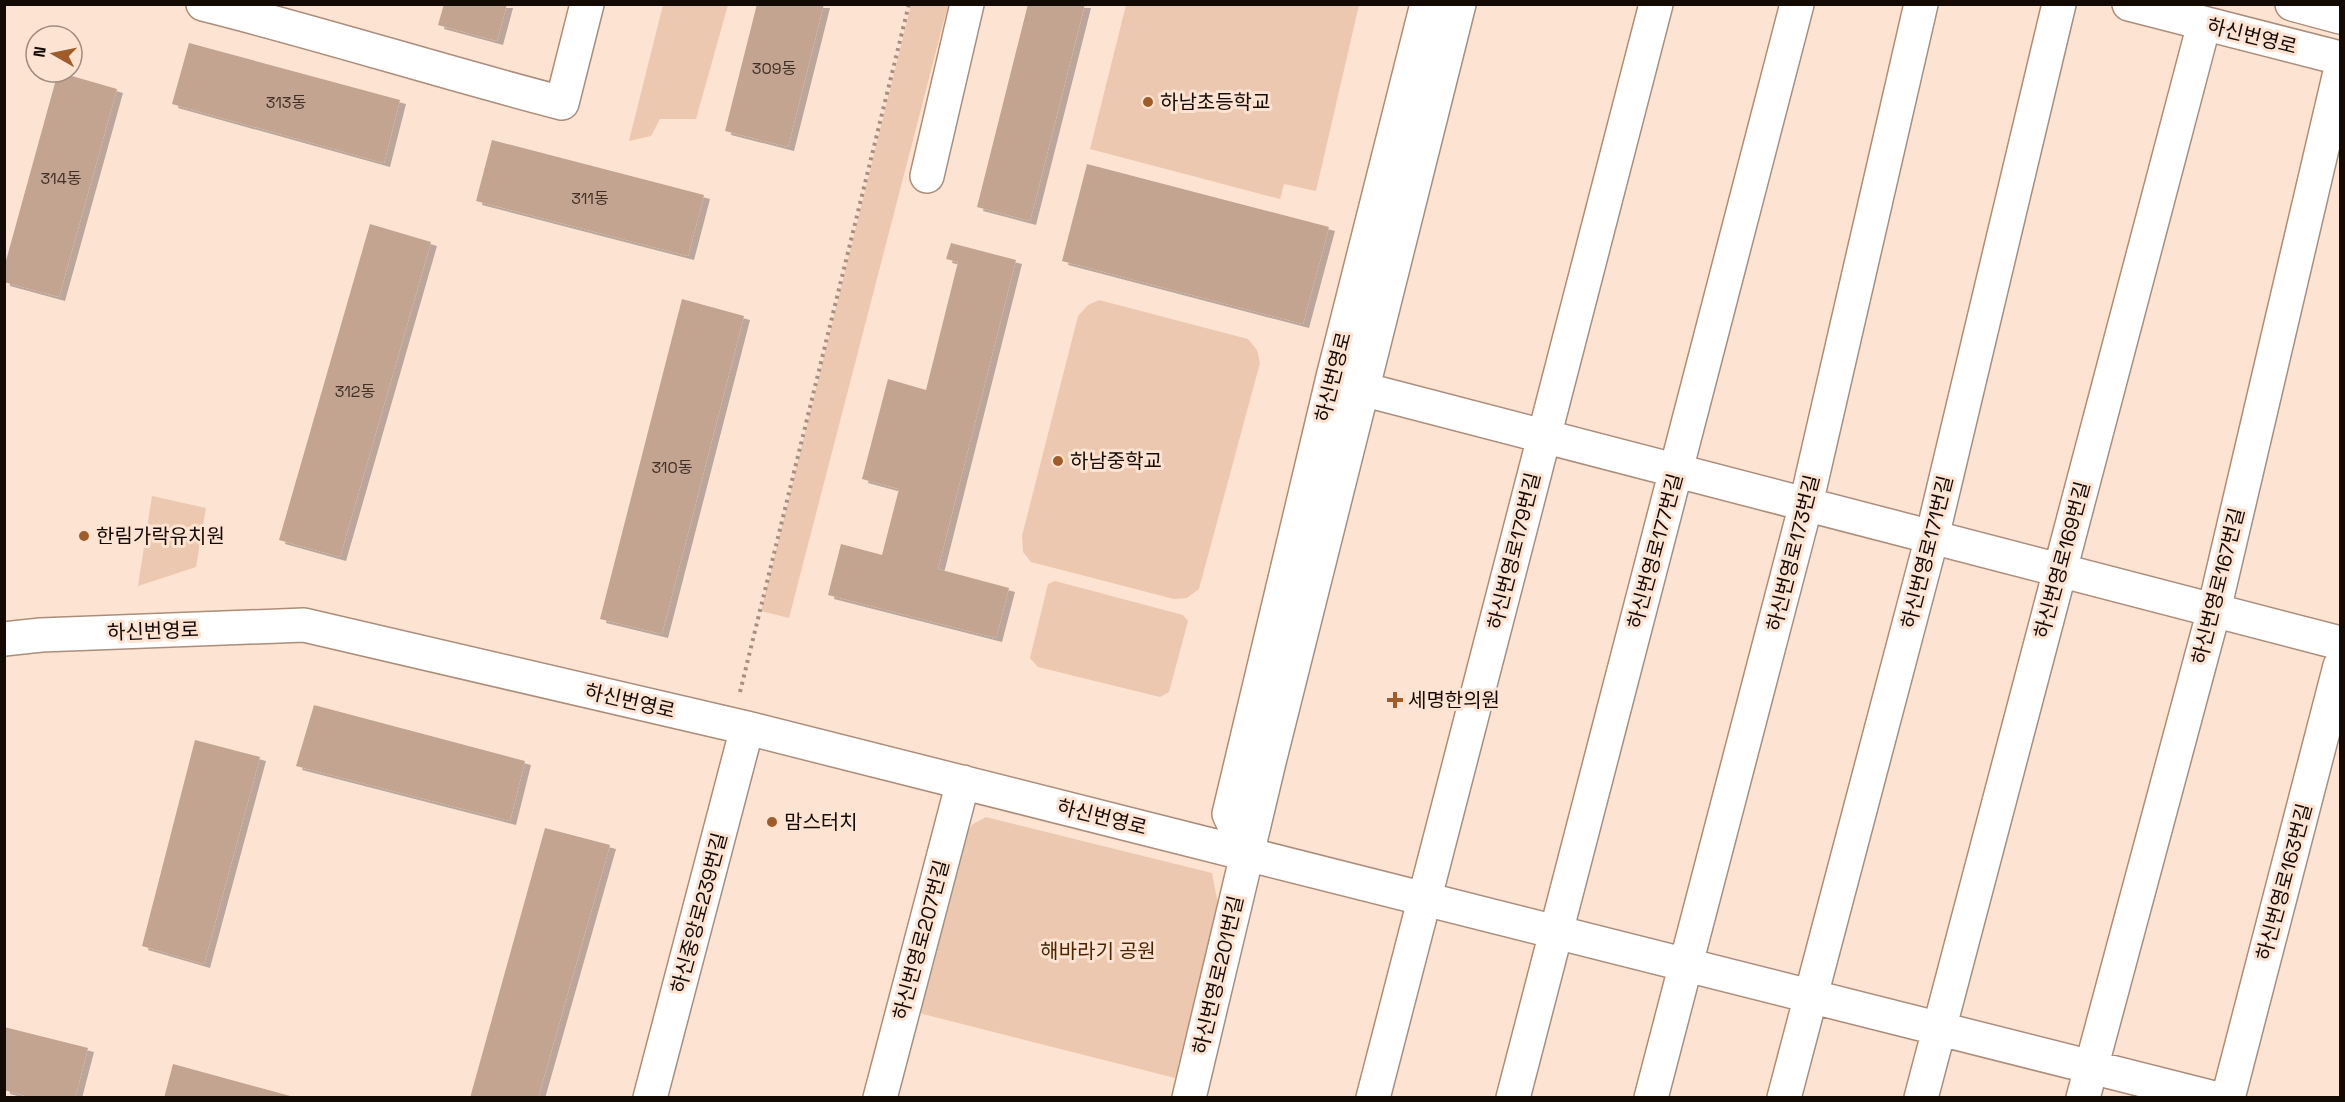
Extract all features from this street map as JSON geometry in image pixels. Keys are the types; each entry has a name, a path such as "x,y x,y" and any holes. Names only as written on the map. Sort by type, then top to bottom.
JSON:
{"street":[{"path":"203,4 562,103 587,4"},
{"path":"927,176 967,4"},
{"name":"하신번영로","path":"1247,853 1229,814 1333,377 1427,4"},
{"name":"하신번영로","path":"1247,853 1459,4"},
{"name":"하신번영로179번길","path":"1373,1098 1656,4"},
{"name":"하신번영로177번길","path":"1513,1098 1797,4"},
{"name":"하신번영로173번길","path":"1651,1098 1806,504 1922,4"},
{"name":"하신번영로171번길","path":"1784,1098 1932,537 2059,4"},
{"name":"하신번영로","path":"2129,4 2340,58"},
{"name":"하신번영로","path":"2292,4 2340,17"},
{"name":"하신번영로169번길","path":"1921,1098 2204,24"},
{"name":"하신번영로167번길","path":"2083,1098 2214,610 2340,72"},
{"path":"1362,389 2340,643"},
{"name":"하신번영로","path":"4,639 41,635 304,625 747,728 1247,853"},
{"name":"하신번영로163번길","path":"2228,1098 2340,666"},
{"name":"하신중앙로239번길","path":"650,1098 747,728"},
{"name":"하신번영로207번길","path":"880,1098 963,782"},
{"path":"1247,853 2214,1098"},
{"name":"하신번영로201번길","path":"1189,1098 1247,853"}],"path":[{"path":"739,696 909,4"}],"green space":[{"path":"663,5 728,5 696,119 660,119 651,136 629,141"},
{"path":"911,5 948,5 789,618 761,611"},
{"path":"1126,5 1359,5 1316,191 1284,184 1280,199 1090,149"},
{"path":"1099,300 1248,339 1257,350 1260,363 1199,589 1187,598 1174,599 1031,562 1023,552 1022,536 1078,316 1088,305"},
{"path":"152,496 206,508 196,567 138,586"},
{"path":"1055,581 1183,615 1188,621 1169,692 1160,697 1038,667 1030,658 1048,584"},
{"name":"해바라기 공원","path":"986,817 1212,873 1218,904 1175,1078 919,1013 965,833 973,824"}],"building":[{"path":"444,4 507,4 497,41 438,25"},
{"path":"757,4 824,4 788,147 725,131"},
{"path":"1028,4 1085,4 1030,221 977,207"},
{"path":"189,43 400,100 384,163 172,104"},
{"path":"84,79 117,89 59,297 4,282 4,268 55,84 84,84"},
{"path":"492,140 704,195 688,256 476,201"},
{"path":"1087,164 1329,227 1303,324 1062,261"},
{"path":"370,224 431,242 340,557 279,540"},
{"path":"951,243 1016,260 938,569 1009,588 996,638 828,595 841,544 882,555 899,489 862,479 888,379 926,390 958,262 946,259"},
{"path":"682,299 744,316 662,634 600,619"},
{"path":"314,705 525,761 510,821 296,766"},
{"path":"195,740 260,757 204,964 142,946"},
{"path":"545,828 610,845 538,1098 470,1098"},
{"path":"4,1027 88,1048 75,1098 33,1098 4,1090"},
{"path":"173,1064 294,1097 294,1098 164,1098"}],"place":[{"name":"하남초등학교","path":"1148,102"},
{"name":"하남중학교","path":"1058,461"},
{"name":"한림가락유치원","path":"84,536"},
{"name":"세명한의원","path":"1395,700"},
{"name":"맘스터치","path":"772,822"}]}
